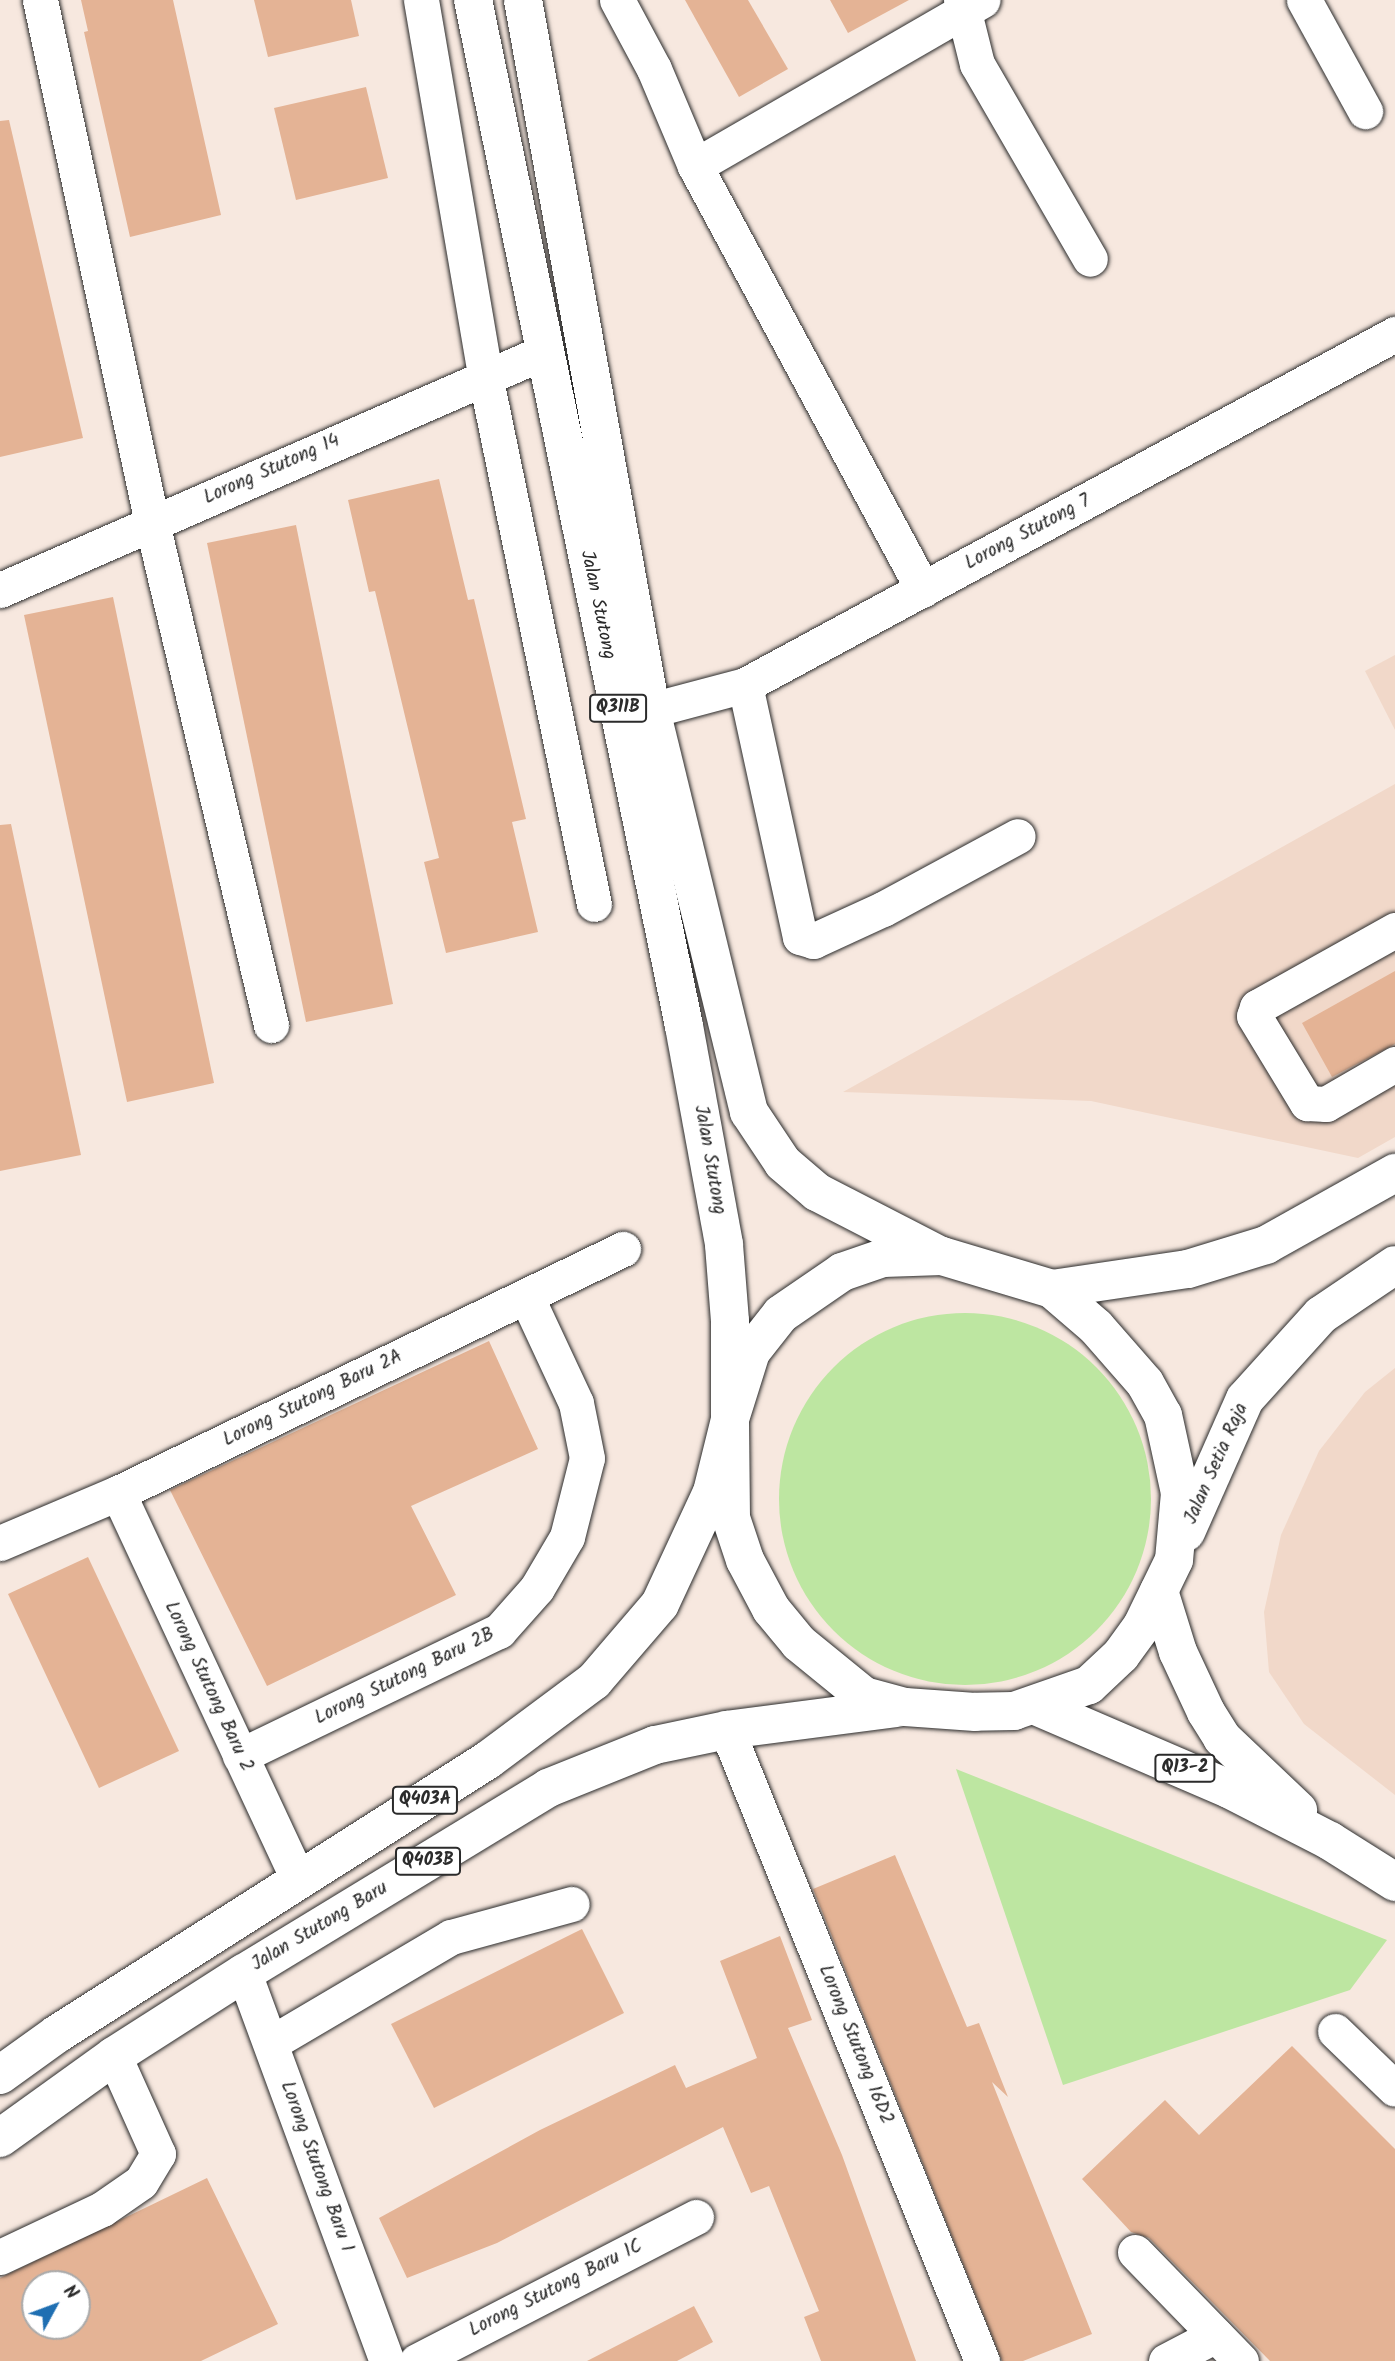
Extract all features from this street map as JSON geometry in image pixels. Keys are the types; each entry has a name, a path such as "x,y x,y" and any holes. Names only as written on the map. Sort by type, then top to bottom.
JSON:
{"main road":[{"name":"Jalan Stutong","path":"473,0 684,1026 724,1244 730,1419"},
{"name":"Jalan Stutong","path":"523,0 652,710 749,1112 783,1163 817,1192 942,1256"},
{"path":"1036,1706 975,1712 905,1707 864,1696 832,1674 771,1609 745,1560 731,1518 730,1419 751,1352 781,1314 842,1272 883,1258 942,1256 1052,1289 1188,1269 1266,1245 1395,1173"},
{"name":"Jalan Setia Raja","path":"1036,1706 1089,1685 1121,1655 1167,1576 1245,1399 1321,1315 1395,1265"},
{"path":"1052,1289 1122,1354 1163,1415 1180,1493 1167,1576"},
{"name":"Q403A","path":"0,2075 298,1880 488,1760 594,1681 660,1604 712,1492 730,1419"},
{"name":"Q13-2","path":"1167,1576 1194,1690 1223,1738 1330,1840"},
{"name":"Q13-2","path":"1036,1706 1217,1783 1330,1840 1395,1882"},
{"name":"Jalan Stutong Baru","path":"0,2138 114,2056 244,1973 548,1788 655,1745 727,1730 905,1707"}],"street":[{"path":"40,0 152,523 271,1025"},
{"path":"421,0 485,375 594,904"},
{"path":"617,0 653,69 695,166 923,589"},
{"path":"1304,0 1365,111"},
{"path":"695,166 969,4 977,64 1090,258"},
{"name":"Lorong Stutong 7","path":"652,710 746,685 1395,334"},
{"name":"Lorong Stutong 14","path":"0,590 485,375 544,352"},
{"path":"746,685 800,937 813,941 883,909 1018,836"},
{"path":"1395,930 1257,1007 1254,1016 1307,1103 1326,1104 1395,1064"},
{"name":"Lorong Stutong Baru 2A","path":"0,1543 118,1493 623,1249"},
{"name":"Lorong Stutong Baru 2B","path":"240,1756 499,1632 537,1588 567,1537 587,1458 576,1403 526,1296"},
{"name":"Lorong Stutong Baru 2","path":"118,1493 298,1880"},
{"name":"Lorong Stutong 16D2","path":"727,1730 982,2361"},
{"path":"271,2043 451,1937 572,1904"},
{"name":"Lorong Stutong Baru 1","path":"244,1973 387,2361"},
{"path":"1335,2031 1395,2089"},
{"path":"0,2257 102,2209 141,2182 158,2154 114,2056"},
{"name":"Lorong Stutong Baru 1C","path":"417,2361 696,2217"},
{"path":"1135,2252 1241,2361"},
{"path":"1166,2361 1216,2335"}],"shaded area":[{"path":"1395,655 1395,730 1365,671"},
{"path":"1395,784 1395,1137 1358,1158 1091,1101 843,1092"},
{"path":"1395,1368 1395,1795 1304,1724 1269,1672 1264,1612 1281,1535 1319,1451 1365,1392"}],"green space":[{"path":"947,1313 983,1313 1019,1321 1053,1335 1069,1344 1097,1367 1120,1395 1137,1428 1148,1463 1151,1499 1148,1535 1137,1570 1120,1603 1097,1631 1069,1654 1036,1671 983,1685 947,1685 911,1677 877,1663 847,1643 821,1617 801,1587 787,1553 779,1517 779,1481 787,1445 801,1411 821,1381 847,1355 877,1335 911,1321"},
{"path":"956,1769 1387,1940 1350,1990 1063,2085"}],"building":[{"path":"81,0 173,0 221,215 130,237 84,32 88,31"},
{"path":"254,0 351,0 359,36 268,57"},
{"path":"685,0 748,0 788,69 739,97"},
{"path":"830,0 909,0 848,33"},
{"path":"366,87 388,178 296,200 274,108"},
{"path":"9,120 83,438 0,457 0,121"},
{"path":"439,479 468,600 474,599 526,819 512,822 538,932 446,953 424,862 439,858 375,591 369,592 348,500"},
{"path":"296,525 393,1004 306,1022 207,543"},
{"path":"113,597 214,1083 127,1102 24,615"},
{"path":"11,824 81,1155 0,1171 0,825"},
{"path":"1395,971 1395,1044 1332,1077 1302,1023"},
{"path":"489,1341 538,1449 411,1506 456,1595 267,1686 170,1490"},
{"path":"88,1557 179,1751 99,1788 8,1594"},
{"path":"895,1855 967,2027 979,2023 1008,2097 992,2082 1092,2334 1023,2361 1002,2361 813,1889"},
{"path":"582,1929 624,2013 434,2108 391,2024"},
{"path":"780,1936 812,2020 788,2028 842,2155 916,2361 821,2361 804,2317 819,2311 769,2186 751,2193 723,2127 497,2243 407,2278 379,2218 540,2130 675,2065 686,2088 757,2058 720,1961"},
{"path":"1292,2046 1395,2149 1395,2361 1270,2361 1149,2238 1131,2232 1082,2179 1165,2100 1199,2135"},
{"path":"207,2178 278,2324 201,2361 0,2361 0,2278"},
{"path":"694,2306 713,2342 677,2361 587,2361"}]}
